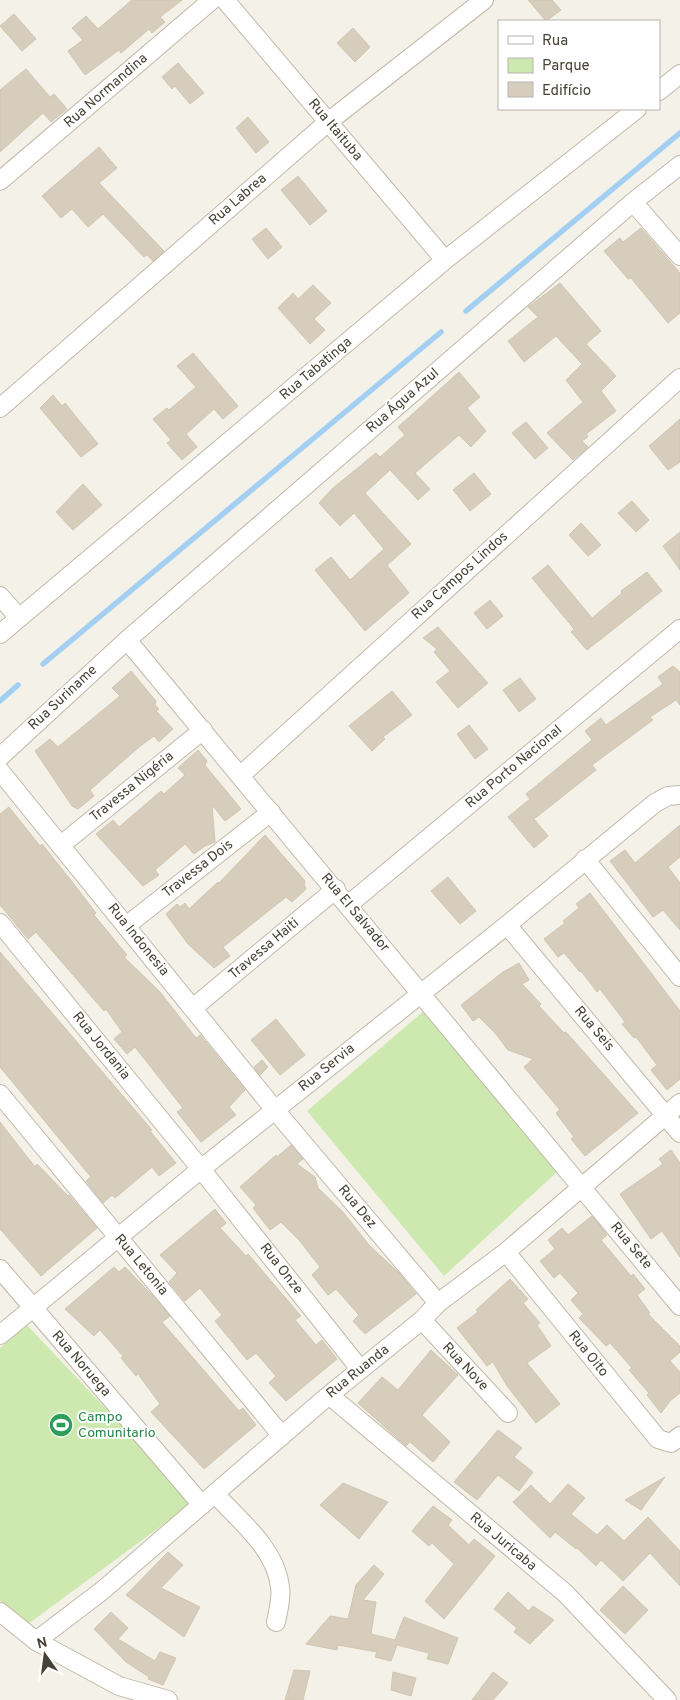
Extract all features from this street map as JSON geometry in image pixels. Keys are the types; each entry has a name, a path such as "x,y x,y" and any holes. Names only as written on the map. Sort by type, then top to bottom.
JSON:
{"street":[{"name":"Rua Normandina","path":"0,181 212,0"},
{"name":"Rua Itaituba","path":"224,0 445,260"},
{"name":"Rua Labrea","path":"0,408 328,122 484,0"},
{"path":"660,90 680,74"},
{"name":"Rua Tabatinga","path":"0,634 445,260 635,110"},
{"name":"Rua Água Azul","path":"127,640 633,202 680,165"},
{"path":"633,202 680,256"},
{"name":"Rua Campos Lindos","path":"241,775 680,378"},
{"path":"0,596 19,618"},
{"name":"Rua Porto Nacional","path":"348,905 680,628"},
{"name":"Rua El Salvador","path":"127,640 336,889 581,1187"},
{"name":"Rua Suriname","path":"0,757 127,640"},
{"name":"Travessa Nigéria","path":"60,845 203,730"},
{"name":"Rua Indonesia","path":"0,771 275,1110"},
{"name":"Rua Servia","path":"0,1335 201,1169 507,925 584,859 655,802 668,796 680,795"},
{"name":"Travessa Dois","path":"126,926 271,812"},
{"path":"584,859 680,977"},
{"name":"Travessa Haiti","path":"193,1008 336,889"},
{"name":"Rua Jordania","path":"0,923 201,1169"},
{"name":"Rua Seis","path":"507,925 680,1134"},
{"name":"Rua Letonia","path":"0,1094 282,1436"},
{"name":"Rua Ruanda","path":"36,1641 103,1590 360,1369 422,1320 438,1303 506,1252 680,1103"},
{"name":"Rua Dez","path":"275,1110 438,1303"},
{"name":"Rua Onze","path":"201,1169 360,1369"},
{"name":"Rua Sete","path":"581,1187 680,1306"},
{"name":"Rua Oito","path":"506,1252 658,1439 671,1442 678,1438"},
{"name":"Rua Noruega","path":"0,1269 32,1307 209,1500 261,1544 276,1570 281,1589 276,1622"},
{"name":"Rua Nove","path":"422,1320 508,1413"},
{"name":"Rua Juricaba","path":"329,1396 565,1593 667,1700"},
{"path":"0,1612 36,1641 120,1693 168,1700"}],"green space":[{"path":"425,1010 558,1171 444,1276 307,1111"},
{"name":"Campo Comunitario","path":"27,1325 194,1502 28,1624 0,1601 0,1348"}],"building":[{"path":"132,0 182,0 160,17 165,22 152,33 149,29 121,53 119,50 85,75 68,51 83,40 72,28 86,16 98,29"},
{"path":"528,0 552,0 561,10 545,20"},
{"path":"14,14 36,39 22,51 0,26"},
{"path":"353,28 370,47 355,62 337,43"},
{"path":"178,63 204,93 190,104 175,86 172,89 162,77"},
{"path":"26,69 50,97 54,94 67,109 51,122 43,113 0,152 0,90"},
{"path":"248,117 269,142 256,153 236,128"},
{"path":"99,147 117,168 99,183 164,251 153,261 147,255 144,257 103,214 88,227 72,209 61,218 42,196"},
{"path":"298,176 327,211 310,225 281,190"},
{"path":"266,228 282,247 268,259 252,239"},
{"path":"641,228 680,273 680,313 668,323 631,278 628,279 604,251 620,238 623,242"},
{"path":"560,283 601,331 586,344 616,376 601,391 616,411 586,434 588,437 582,441 588,447 573,460 547,433 583,402 566,380 582,364 556,336 524,362 508,341 538,317 528,307"},
{"path":"313,285 331,303 314,319 325,330 310,344 278,308 293,293 298,299"},
{"path":"193,353 238,406 223,419 214,409 186,434 197,447 182,460 167,443 171,440 153,419 167,408 169,410 196,387 177,366"},
{"path":"459,372 480,397 467,408 486,431 471,447 459,435 415,473 430,489 418,500 390,470 365,493 411,544 387,565 409,593 365,631 315,570 331,557 350,580 384,549 354,513 340,526 319,503 333,488 376,453 380,457 405,435 398,427"},
{"path":"53,395 62,406 65,403 98,444 81,457 40,408"},
{"path":"680,419 680,462 668,470 649,446"},
{"path":"526,422 548,448 535,459 512,433"},
{"path":"474,473 491,494 470,511 453,490"},
{"path":"83,484 102,505 73,530 56,512"},
{"path":"632,501 649,520 636,532 618,513"},
{"path":"581,523 601,545 588,556 569,535"},
{"path":"680,532 680,570 663,546"},
{"path":"548,565 592,618 622,593 621,591 647,572 662,591 587,650 571,632 574,629 532,578"},
{"path":"490,600 503,616 487,629 474,613"},
{"path":"438,627 488,683 458,708 436,682 450,671 434,652 437,649 423,638"},
{"path":"673,666 680,672 680,705 676,700 650,717 653,720 592,765 596,770 534,819 548,836 534,848 508,817 530,799 526,794 592,740 585,731 601,718 606,725 663,684 658,677"},
{"path":"131,671 156,701 155,705 159,709 156,711 173,729 159,742 154,736 139,747 90,790 94,796 78,809 72,806 35,751 50,739 58,747 120,696 112,688"},
{"path":"520,678 536,699 519,712 503,690"},
{"path":"392,691 412,715 383,737 385,739 372,751 349,726"},
{"path":"469,725 488,749 475,759 457,734"},
{"path":"198,750 207,761 205,765 241,809 225,821 212,805 215,842 194,854 185,844 155,870 159,875 143,886 96,834 113,820 119,827 161,791 164,794 185,775 178,768"},
{"path":"9,807 40,846 42,844 96,913 94,915 127,955 124,957 160,992 196,1038 200,1035 245,1090 229,1107 236,1115 201,1142 177,1112 183,1108 135,1047 127,1054 114,1039 122,1032 106,1009 104,1011 36,932 28,939 0,905 0,814"},
{"path":"680,825 680,857 668,867 680,883 680,930 663,910 653,917 610,861 625,850 635,863"},
{"path":"265,835 305,881 306,889 292,902 286,897 223,947 230,956 214,968 188,944 166,914 177,904 180,907 185,903 189,909 218,882 218,884"},
{"path":"448,877 476,911 460,924 431,891"},
{"path":"590,893 680,1011 680,1079 667,1090 651,1070 657,1065 636,1037 634,1038 622,1024 625,1022 600,989 597,992 564,953 558,957 544,939 565,923 563,921 579,908 576,904"},
{"path":"0,952 152,1130 150,1131 176,1163 159,1176 152,1167 115,1198 112,1195 103,1203 86,1181 91,1177 0,1067"},
{"path":"519,963 529,980 522,984 541,1004 539,1006 564,1033 566,1032 638,1113 585,1156 571,1139 574,1137 556,1113 560,1110 524,1067 533,1059 508,1050 479,1017 473,1021 461,1005 503,972"},
{"path":"276,1019 305,1055 280,1075 251,1040"},
{"path":"262,1060 268,1067 260,1075 254,1067"},
{"path":"0,1122 35,1167 37,1164 69,1195 97,1228 41,1276 0,1229"},
{"path":"291,1145 303,1159 297,1164 315,1177 318,1188 343,1212 369,1245 399,1273 416,1294 365,1334 353,1321 359,1315 336,1289 328,1295 312,1275 320,1267 299,1240 281,1222 270,1230 253,1208 256,1205 240,1187 276,1155 277,1157"},
{"path":"671,1150 680,1163 680,1257 662,1231 651,1239 620,1194 663,1164 659,1159"},
{"path":"215,1209 226,1223 220,1228 246,1256 248,1254 301,1316 295,1320 316,1345 322,1340 337,1359 286,1401 269,1383 276,1376 256,1353 247,1360 215,1321 222,1315 200,1288 185,1301 169,1282 177,1273 160,1255"},
{"path":"592,1216 607,1235 601,1240 631,1276 633,1274 645,1289 637,1295 650,1313 648,1314 680,1346 680,1352 670,1361 680,1372 680,1393 670,1401 661,1413 647,1395 649,1393 629,1370 632,1368 610,1343 606,1346 579,1318 583,1314 571,1300 578,1293 560,1273 554,1278 540,1261 555,1249 548,1240 562,1228 568,1235"},
{"path":"114,1267 119,1272 125,1267 151,1294 170,1316 162,1322 239,1411 243,1408 256,1425 204,1469 151,1412 160,1404 138,1374 136,1376 121,1358 123,1356 100,1330 94,1336 65,1309"},
{"path":"510,1279 528,1299 523,1303 540,1323 537,1325 551,1346 527,1363 560,1404 536,1423 507,1386 493,1362 487,1366 457,1328 478,1312 476,1310"},
{"path":"431,1350 458,1375 422,1415 450,1442 433,1462 410,1442 406,1446 358,1403 382,1377 398,1390"},
{"path":"498,1430 522,1448 514,1457 533,1472 519,1491 498,1475 477,1500 454,1482"},
{"path":"665,1477 641,1510 625,1500"},
{"path":"343,1483 388,1502 359,1539 320,1505"},
{"path":"568,1484 585,1498 571,1514 597,1535 607,1525 624,1541 648,1517 680,1551 680,1586 650,1553 623,1581 601,1560 596,1566 577,1548 555,1532 550,1538 513,1502 531,1485 550,1504"},
{"path":"433,1506 452,1520 448,1525 469,1545 474,1539 495,1556 444,1619 425,1601 454,1564 432,1543 429,1546 412,1531"},
{"path":"168,1552 183,1565 161,1588 200,1607 184,1637 126,1595"},
{"path":"374,1565 384,1574 363,1600 376,1602 371,1634 395,1640 404,1617 458,1638 448,1664 427,1659 429,1653 397,1645 391,1661 375,1657 377,1652 338,1645 337,1650 306,1644 330,1616 348,1619 356,1585"},
{"path":"623,1586 648,1610 625,1634 600,1610"},
{"path":"508,1592 529,1611 533,1606 554,1620 530,1644 514,1632 517,1628 494,1609"},
{"path":"111,1612 128,1628 118,1639 155,1661 160,1652 176,1658 163,1685 148,1679 149,1677 126,1662 94,1629"},
{"path":"294,1670 310,1671 303,1700 285,1700"},
{"path":"393,1672 416,1678 411,1696 391,1690"},
{"path":"493,1672 508,1683 493,1700 472,1700"}],"waterway":[{"path":"466,311 680,133"},
{"path":"43,664 441,332"},
{"path":"0,701 18,685"}],"place":[{"name":"Campo Comunitario","path":"61,1425"}]}
